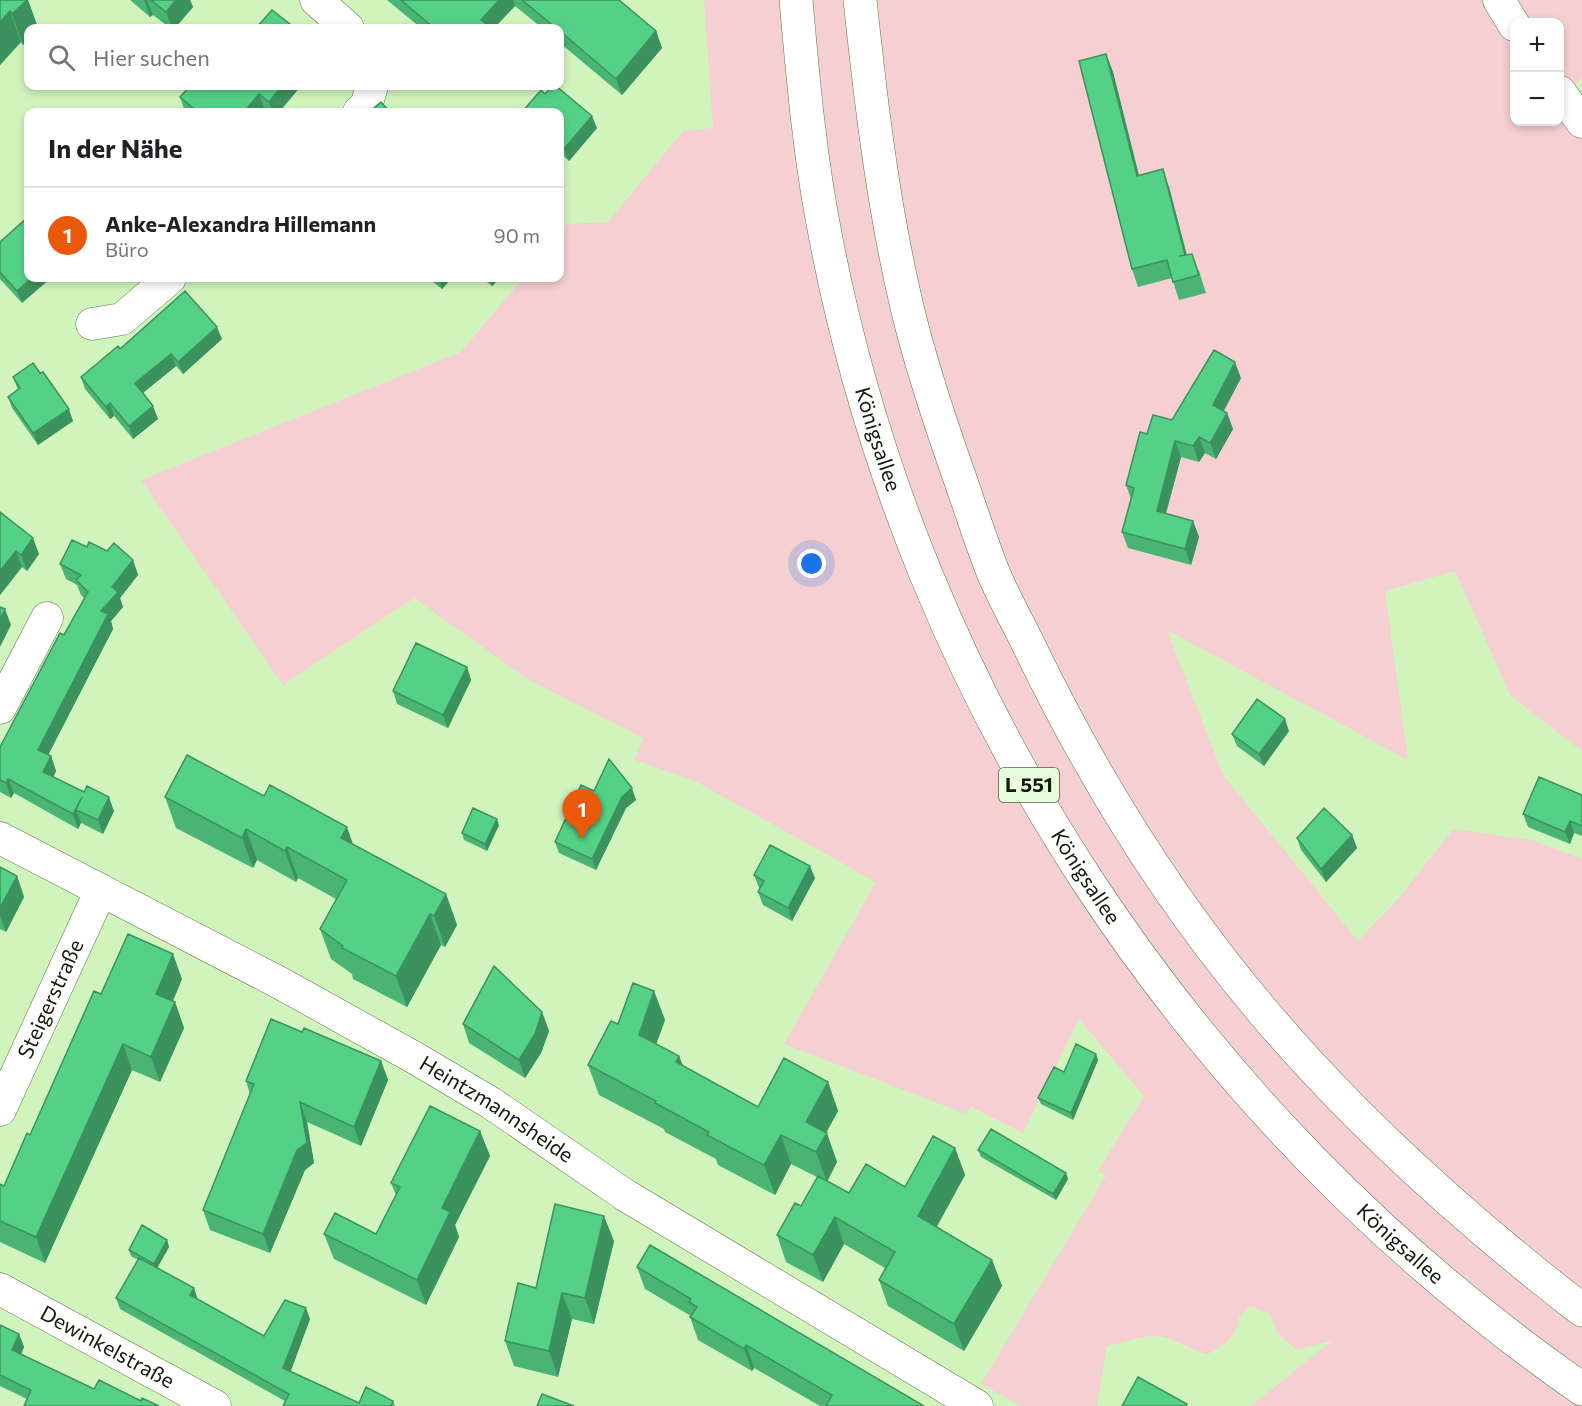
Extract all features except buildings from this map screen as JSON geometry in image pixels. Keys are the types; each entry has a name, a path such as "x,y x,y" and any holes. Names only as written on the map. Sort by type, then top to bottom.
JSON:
{"main road":[{"name":"Königsallee","path":"796,0 804,83 825,238 859,379 892,482 934,595 985,704 1042,810 1108,912 1158,982 1210,1049 1289,1137 1371,1220 1500,1330 1582,1389"},
{"name":"L 551","path":"860,0 871,104 888,218 907,307 931,395 994,574 1058,704 1130,828 1194,923 1263,1013 1330,1087 1401,1158 1466,1218 1582,1310"}],"street":[{"path":"316,0 343,24"},
{"path":"1499,0 1511,18"},
{"path":"364,108 371,90"},
{"path":"1564,97 1582,122"},
{"path":"92,324 122,320 165,282"},
{"path":"0,708 47,618"},
{"name":"Heintzmannsheide","path":"0,838 344,1017 425,1063 491,1103 625,1195 977,1406"},
{"name":"Steigerstraße","path":"0,1110 101,890"},
{"name":"Dewinkelstraße","path":"0,1288 214,1406"}],"shaded area":[{"path":"704,0 1582,0 1582,78 1572,89 1582,101 1582,751 1510,695 1455,571 1385,591 1408,760 1167,630 1223,775 1358,941 1400,897 1453,829 1532,840 1582,859 1582,1406 1251,1406 1333,1340 1297,1350 1277,1333 1269,1313 1250,1306 1239,1317 1236,1330 1229,1340 1208,1354 1168,1338 1154,1336 1107,1346 1097,1406 1021,1406 981,1384 1106,1176 1098,1171 1144,1096 1079,1019 1023,1133 971,1107 966,1114 784,1044 876,882 697,782 635,760 643,738 526,678 414,598 283,685 141,480 461,352 520,282 564,282 564,228 567,224 608,222 683,131 713,128"}],"place":[{"name":"Anke-Alexandra Hillemann","path":"582,839"}]}
